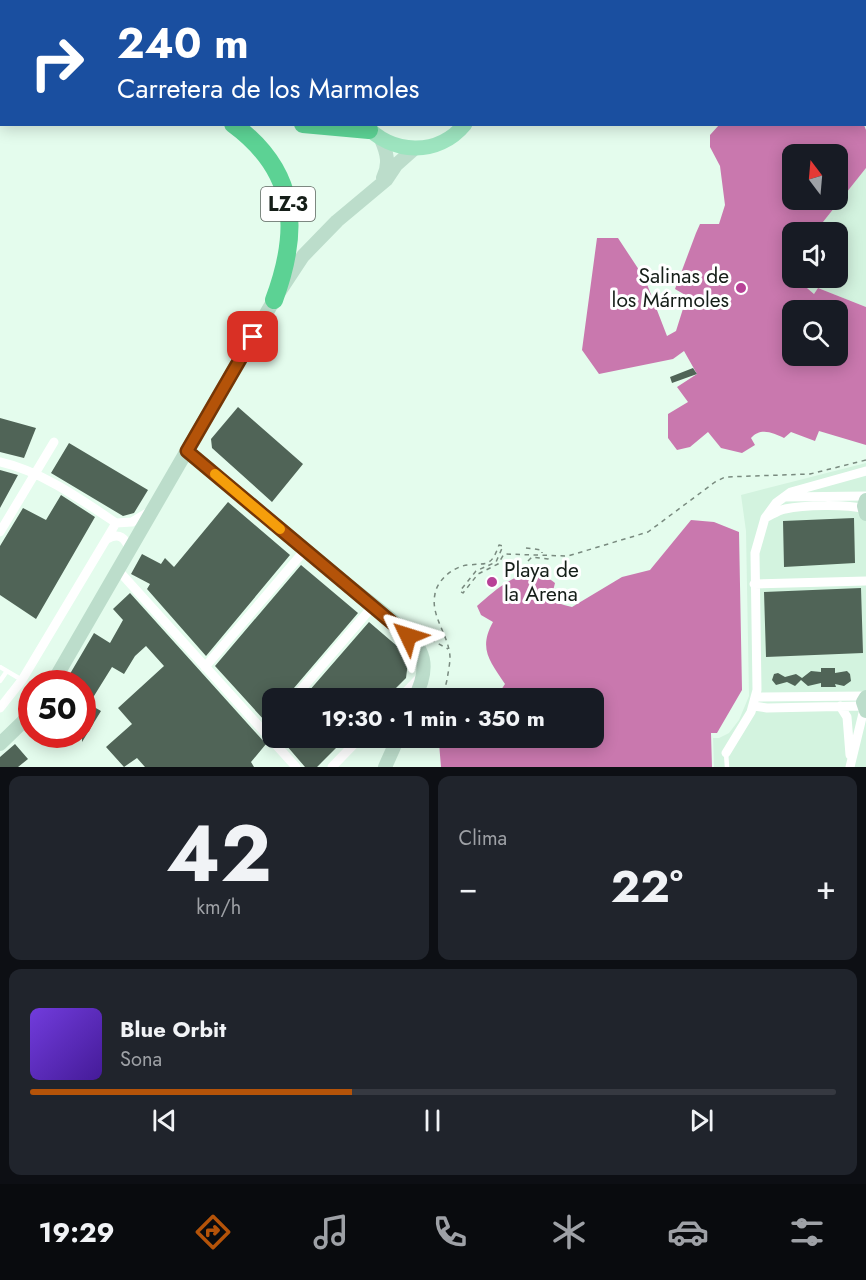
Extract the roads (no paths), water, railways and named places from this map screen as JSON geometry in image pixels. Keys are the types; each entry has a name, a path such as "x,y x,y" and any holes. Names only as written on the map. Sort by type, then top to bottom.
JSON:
{"highway":[{"name":"LZ-3","path":"235,126 259,146 271,162 280,179 288,206 291,222 288,253 273,300"},
{"path":"319,126 372,131"}],"main road":[{"path":"372,131 391,144 414,149 440,144 455,135 463,126"},
{"path":"372,131 387,156 388,163 377,188"},
{"path":"60,670 273,300 303,256 337,221 386,180 401,160 414,149"},
{"path":"187,451 374,606 416,644 421,652 424,673 420,688"},
{"path":"0,744 18,726"},
{"path":"385,767 394,748"}],"street":[{"path":"0,532 54,442"},
{"path":"0,462 19,466 36,474 116,523 132,522 154,509"},
{"path":"726,753 744,725 755,702 755,553 765,518 782,497 800,488 866,471"},
{"path":"782,497 865,508"},
{"path":"765,518 784,509 849,506 865,508"},
{"path":"28,670 116,523"},
{"path":"107,539 120,536 127,542 130,550"},
{"path":"205,667 305,550"},
{"path":"118,570 262,730"},
{"path":"754,584 866,581"},
{"path":"303,688 374,606"},
{"path":"410,688 424,673"},
{"path":"0,708 18,685"},
{"path":"755,702 865,704"},
{"path":"755,702 767,708 865,704"},
{"path":"850,763 865,704"},
{"path":"840,706 847,717 850,763"},
{"path":"858,733 866,725"},
{"path":"279,748 296,767"},
{"path":"332,767 350,748"}],"lane":[{"path":"0,667 18,678"},
{"path":"0,681 7,671"},
{"path":"726,753 727,767"}],"place":[{"name":"Salinas de los Mármoles","path":"741,288"},
{"name":"Playa de la Arena","path":"492,582"}]}
